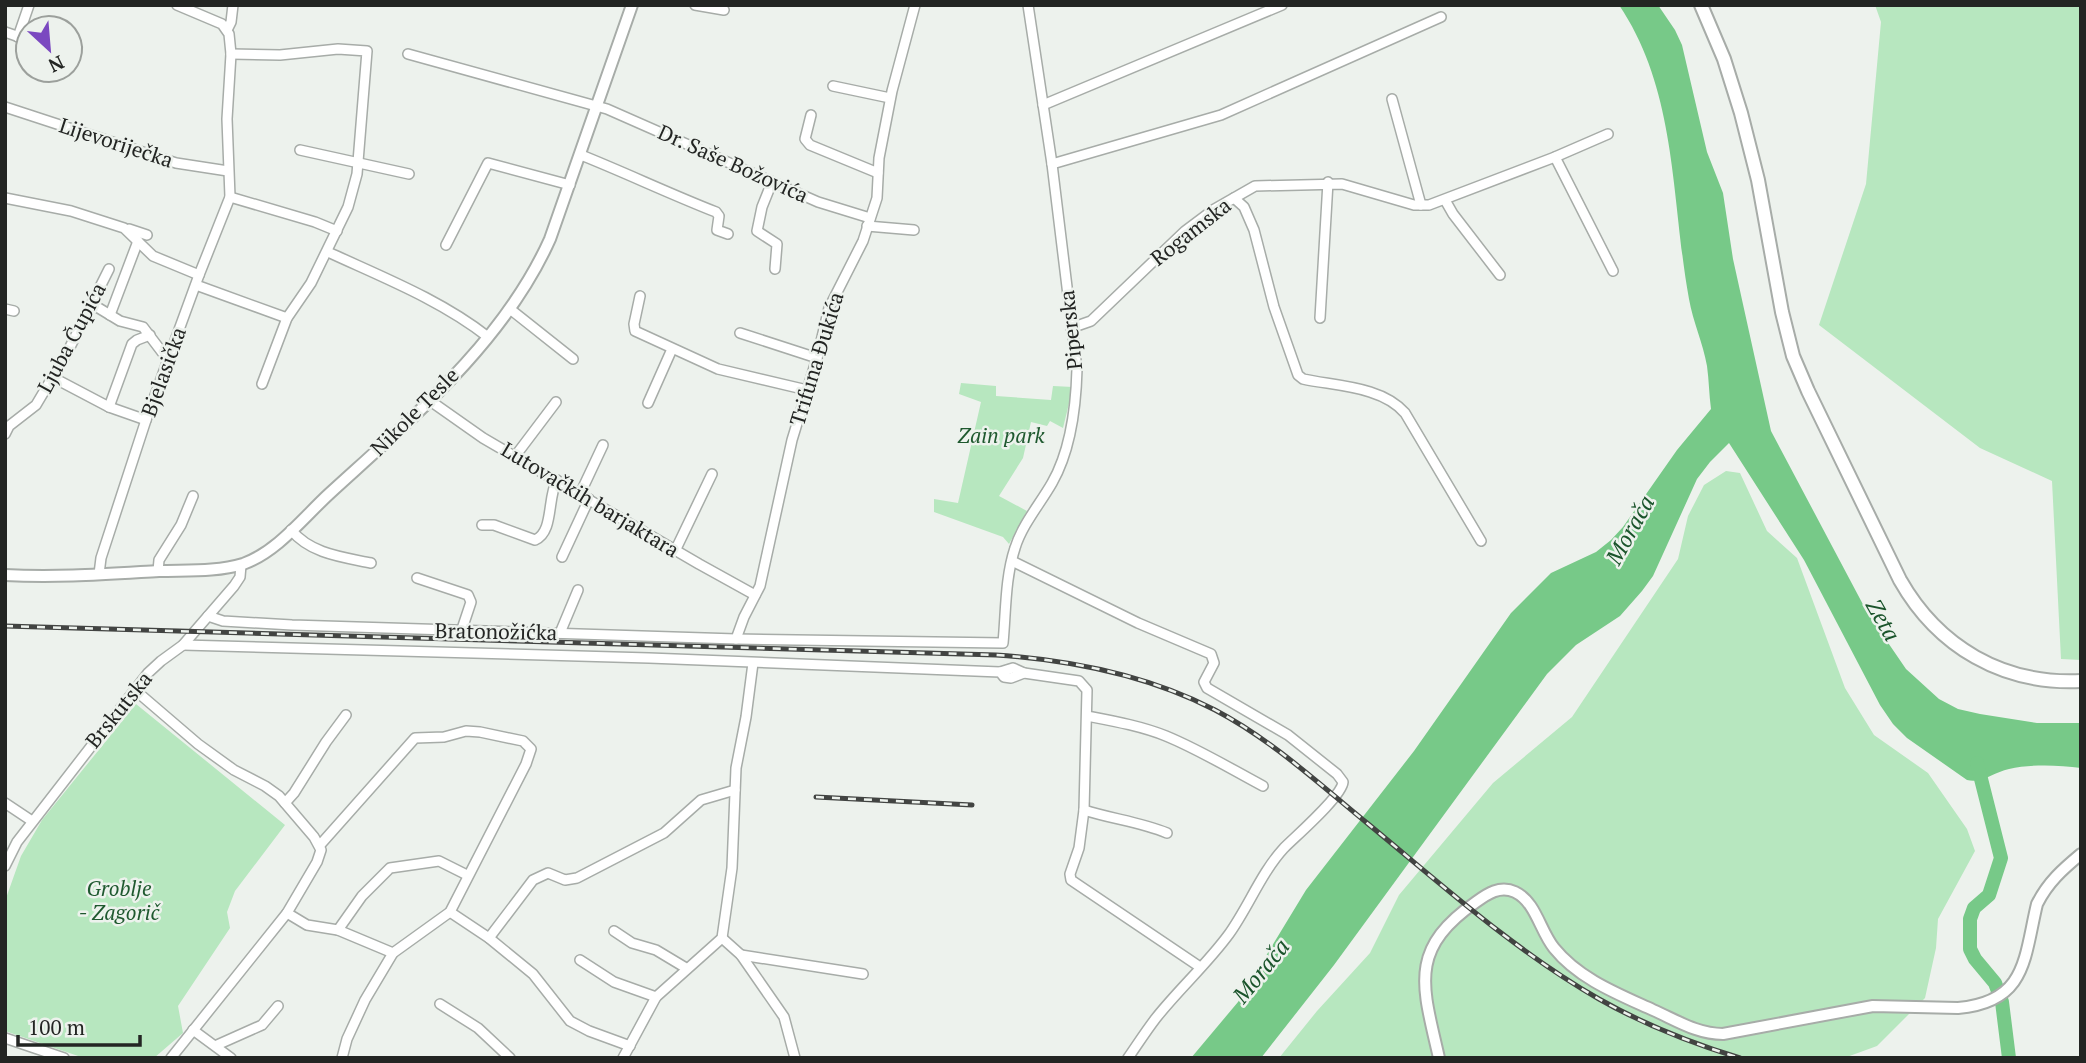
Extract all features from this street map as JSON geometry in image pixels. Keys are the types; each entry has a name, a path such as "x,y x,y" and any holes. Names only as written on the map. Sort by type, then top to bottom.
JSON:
{"main road":[{"path":"1701,5 1741,110 1793,356 1904,587 1942,634 1978,660 2006,673 2030,679 2081,681"}],"street":[{"path":"177,5 222,24 227,30 232,22 233,5"},
{"name":"Nikole Tesle","path":"5,575 99,574 241,565 260,555 291,530 429,400 488,337 510,309 541,258 581,155 632,5"},
{"path":"695,5 724,10"},
{"name":"Trifuna Đukića","path":"755,594 760,586 792,440 829,308 863,242 877,198 878,173 890,98 915,5"},
{"name":"Piperska","path":"736,639 1003,646 1009,572 1015,546 1058,472 1069,439 1077,382 1052,164 1028,5"},
{"path":"1042,104 1282,5"},
{"path":"1052,164 1221,115 1441,17"},
{"name":"Bjelasička","path":"99,574 101,558 146,420 230,197 227,119 231,54 227,30"},
{"path":"231,54 280,55 338,49 367,51 358,163 348,207 312,283 287,318 262,384"},
{"name":"Dr. Saše Božovića","path":"408,54 598,106 869,223 914,230"},
{"path":"833,86 890,98"},
{"path":"1392,99 1421,205"},
{"name":"Lijevoriječka","path":"5,107 176,163 228,171"},
{"path":"811,115 805,139 807,141 878,173"},
{"name":"Rogamska","path":"1071,328 1091,321 1185,231 1234,198 1260,185 1342,184 1421,205 1445,200 1608,134"},
{"path":"300,150 409,174"},
{"path":"581,155 716,212 719,216 717,230 728,234"},
{"path":"1555,157 1613,271"},
{"path":"446,245 488,163 570,185"},
{"path":"772,182 757,230 758,234 777,244 775,269"},
{"path":"1320,318 1328,183"},
{"path":"230,197 337,231"},
{"path":"5,198 71,211 147,235"},
{"path":"1234,198 1244,207 1254,230 1274,307 1298,374 1303,379 1373,393 1399,406 1480,541"},
{"path":"1445,200 1500,275"},
{"path":"124,228 153,256 199,275"},
{"path":"110,315 138,241"},
{"path":"328,252 429,300 468,321 488,337"},
{"name":"Ljuba Čupića","path":"5,434 9,426 36,405 109,269"},
{"path":"195,285 287,318"},
{"path":"640,296 635,331 718,369 807,390"},
{"path":"92,304 120,321 143,327 168,360"},
{"path":"510,309 573,359"},
{"path":"740,333 817,358"},
{"path":"109,407 132,344 150,335"},
{"path":"649,403 672,349"},
{"path":"52,377 109,407 146,420"},
{"name":"Lutovačkih barjaktara","path":"429,400 483,438 675,551 755,594"},
{"path":"516,455 556,402"},
{"path":"562,557 603,445"},
{"path":"675,551 712,474"},
{"path":"482,525 494,525 535,540 541,537 547,530 550,503 558,480"},
{"path":"158,571 159,560 181,525 193,496"},
{"path":"291,530 299,540 321,552 371,563"},
{"path":"1012,561 1138,623 1211,654 1214,663 1204,682 1207,688 1288,735 1337,774 1343,782 1342,789 1330,805 1311,820 1274,859 1236,925 1213,955 1154,1020 1128,1058"},
{"name":"Brskutska","path":"5,866 32,821 135,690 155,666 183,645 238,581 241,565"},
{"path":"417,578 468,595 471,602 461,632"},
{"path":"560,633 578,590"},
{"path":"736,639 755,594"},
{"name":"Bratonožićka","path":"208,616 223,621 461,632 736,639"},
{"path":"183,645 1000,672 1004,677 1011,678 1024,673 1069,678 1083,684 1087,690 1084,810 1071,880 1200,967"},
{"path":"623,1058 656,997 722,938 732,868 736,768 753,663"},
{"path":"135,690 206,750 234,770 271,790 320,845"},
{"path":"285,803 346,715"},
{"path":"1087,716 1163,735 1263,786"},
{"path":"171,1058 287,913 319,858 320,845 415,737 444,737 480,732 523,741 529,745 531,752 450,912 393,953 365,1000 347,1039 342,1058"},
{"path":"489,938 533,880 548,873 565,880 577,878 664,833 701,800 735,790"},
{"path":"5,803 32,821"},
{"path":"1084,810 1108,818 1147,825 1167,833"},
{"path":"1439,1058 1424,986 1427,958 1437,937 1455,918 1488,894 1502,889 1520,895 1531,906 1563,958 1608,991 1702,1032 1723,1034 1873,1006 1971,1007 2008,991 2018,978 2042,894 2054,877 2081,854"},
{"path":"338,930 362,896 394,866 439,861 467,875"},
{"path":"450,912 489,938 533,974 570,1021 630,1046"},
{"path":"287,913 307,925 338,930 393,953"},
{"path":"614,932 632,943 656,950 686,968"},
{"path":"722,938 741,955 784,1017 795,1058"},
{"path":"741,955 863,974"},
{"path":"580,960 614,982 656,997"},
{"path":"440,1004 478,1028 510,1058"},
{"path":"217,1045 262,1025 278,1006"},
{"path":"193,1030 217,1045 231,1058"},
{"path":"7,1040 64,1058"}],"green space":[{"path":"1875,5 2081,5 2081,660 2061,659 2052,481 1980,448 1819,325 1866,184 1881,22"},
{"name":"Zain park","path":"961,383 996,386 996,396 1051,400 1053,386 1073,387 1063,428 1050,421 1047,426 1031,422 1023,458 999,496 1027,511 1009,544 1003,537 934,512 934,499 958,503 981,402 959,394"},
{"path":"1726,471 1740,473 1767,531 1797,558 1845,688 1874,735 1928,773 1967,829 1975,851 1938,919 1936,948 1925,998 1877,1046 1844,1058 1279,1058 1370,953 1399,895 1493,783 1572,717 1678,559 1688,516 1704,485"},
{"name":"Groblje - Zagorič","path":"136,704 285,825 235,891 227,912 230,928 178,1006 183,1033 154,1058 84,1058 5,1031 5,901 21,856 42,820"}],"water":[{"name":"Morača","path":"1619,5 1658,5 1682,45 1707,152 1723,193 1733,259 1771,431 1867,612 1906,669 1939,699 1958,709 2037,723 2081,723 2081,768 2017,767 1972,781 1907,738 1880,705 1804,560 1729,443 1697,479 1653,576 1642,591 1620,616 1576,645 1547,674 1334,965 1261,1058 1191,1058 1238,1002 1306,890 1414,751 1511,613 1551,573 1596,552 1611,540 1677,450 1711,409 1707,366 1689,299 1662,110 1638,39"}],"waterway":[{"path":"1977,763 2001,858 1989,895 1974,908 1970,919 1970,949 1995,983 2002,1002 2009,1058"}],"railway":[{"path":"5,626 996,655 1108,671 1163,687 1236,722 1294,763 1479,916 1538,960 1599,999 1650,1025 1740,1058"},
{"path":"816,797 972,805"}],"water label":[{"name":"Zeta","path":"1883,620"}]}
